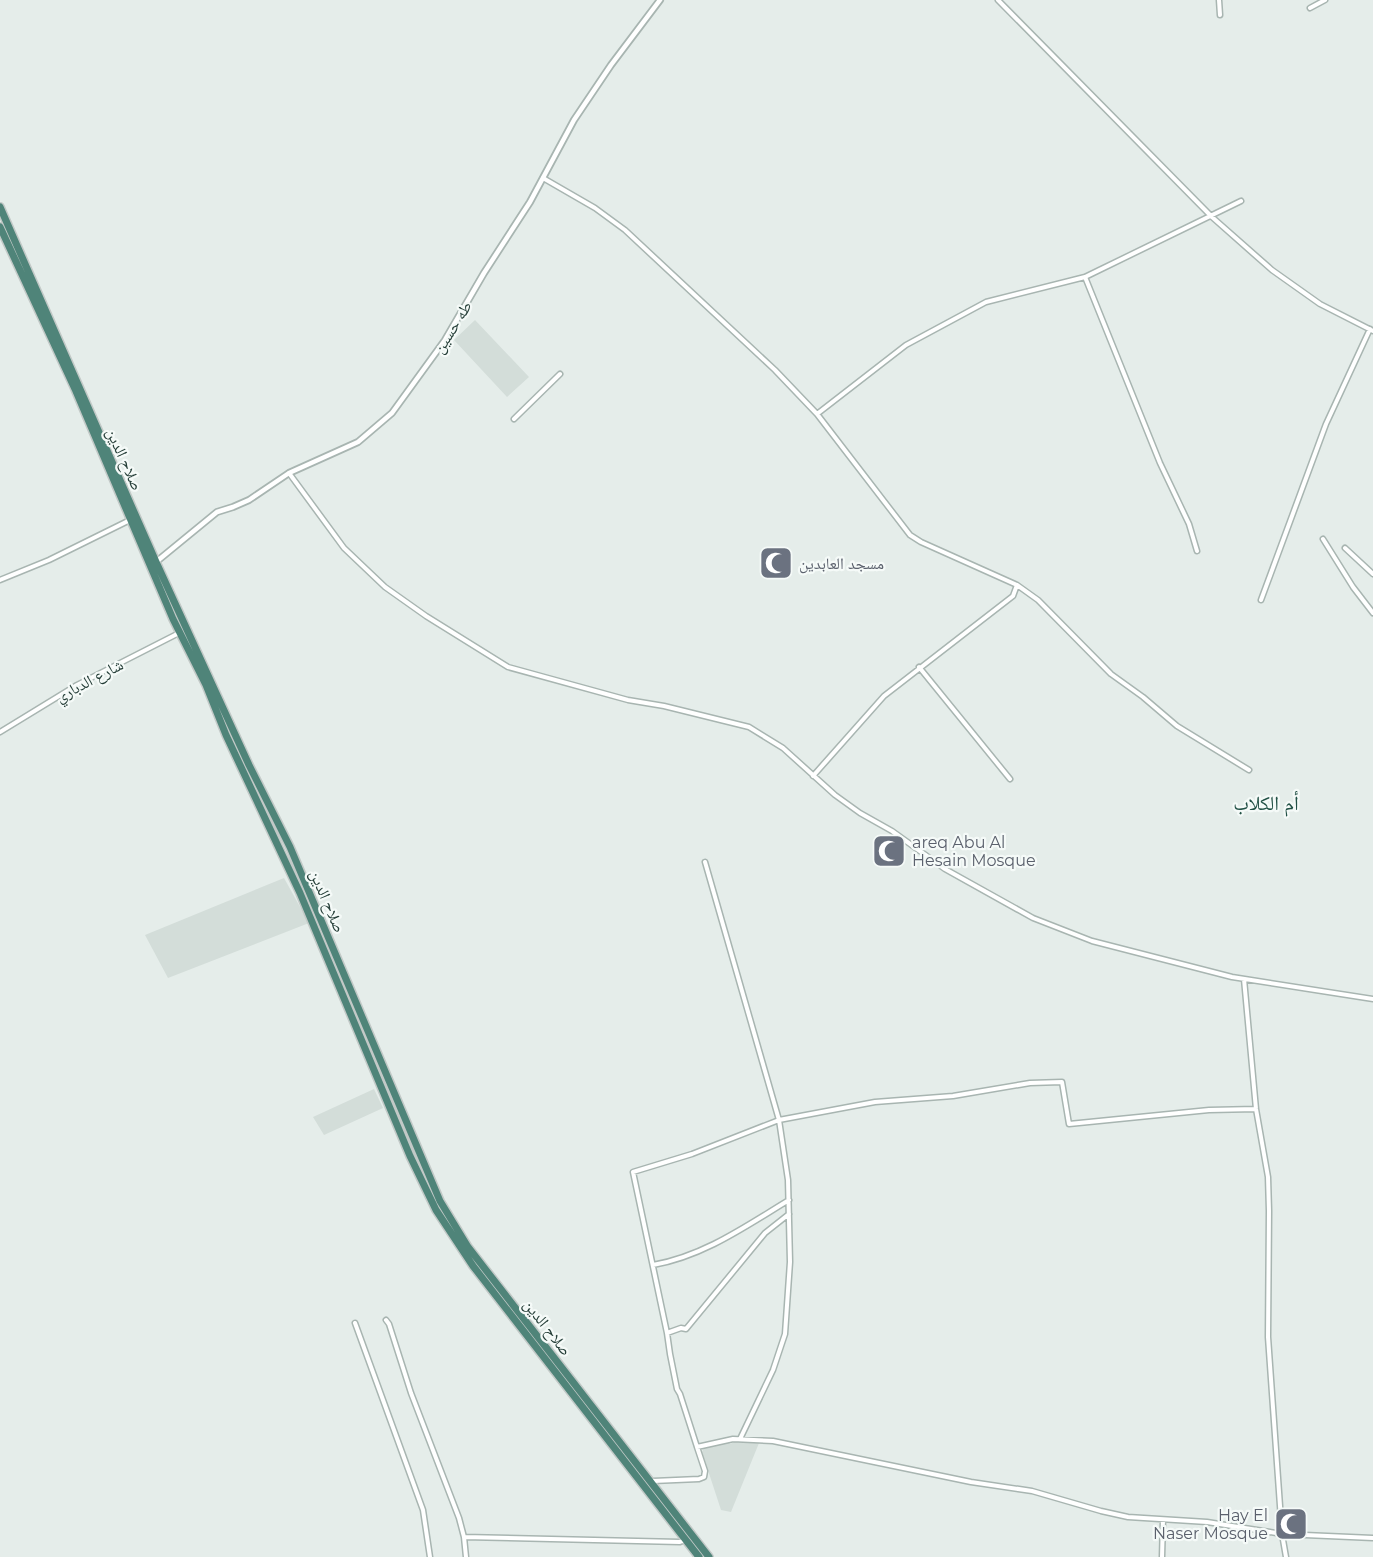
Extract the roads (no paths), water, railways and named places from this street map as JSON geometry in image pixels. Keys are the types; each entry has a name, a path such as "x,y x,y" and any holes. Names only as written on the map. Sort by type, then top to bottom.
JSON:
{"highway":[{"name":"صلاح الدين","path":"0,207 180,632 290,847 440,1201 463,1239 709,1557"},
{"name":"صلاح الدين","path":"0,227 181,614 410,1156 436,1210 460,1249 699,1557"},
{"path":"561,1380 564,1375 568,1375"}],"street":[{"name":"طه حسين","path":"156,562 217,512 249,500 289,473 357,442 392,413 445,340 543,178 574,120 648,13 660,0"},
{"path":"998,0 1212,217 1272,270 1304,294 1372,330 1326,424 1261,600"},
{"path":"1219,0 1221,15"},
{"path":"1310,8 1325,0"},
{"path":"543,178 595,208 632,237 775,370 817,414 910,535 970,566 1017,585 1038,600 1111,674 1178,726 1249,770"},
{"path":"817,414 906,345 986,302 1084,277 1241,201"},
{"path":"1084,277 1160,463 1189,524 1197,550"},
{"path":"514,419 560,374"},
{"path":"289,473 344,548 385,587 507,667 628,700 663,706 749,728 783,748 835,795 860,813 892,831 945,869 1033,918 1092,941 1215,974 1373,999"},
{"path":"0,580 49,560 131,519"},
{"path":"1323,539 1373,613"},
{"path":"1345,549 1373,574"},
{"path":"813,776 884,696 1013,596 1017,585"},
{"name":"شارع الدباري","path":"0,732 84,681 180,632"},
{"path":"919,667 1010,779"},
{"path":"705,862 779,1120 787,1169 789,1200 790,1262 781,1349 741,1439"},
{"path":"1244,979 1256,1109 1268,1177 1268,1337 1282,1534 1286,1557"},
{"path":"653,1481 699,1479 704,1477 705,1471 677,1389 633,1172 692,1154 779,1120 875,1102 953,1096 1030,1083 1062,1082 1069,1124 1209,1110 1256,1109"},
{"path":"653,1265 711,1247 789,1200"},
{"path":"667,1333 681,1328 686,1329 765,1233 789,1214"},
{"path":"386,1320 459,1518 466,1557"},
{"path":"355,1323 423,1510 430,1557"},
{"path":"698,1447 741,1439 772,1441 971,1482 1010,1486 1128,1517 1207,1522 1282,1534 1373,1538"},
{"path":"1162,1557 1163,1520"},
{"path":"464,1537 645,1542 685,1540"}],"place":[{"name":"مسجد العابدين","path":"776,563"},
{"name":"areq Abu Al Hesain Mosque","path":"889,851"},
{"name":"Hay El Naser Mosque","path":"1291,1524"}],"district":[{"name":"أم الكلاب","path":"1266,803"}]}
